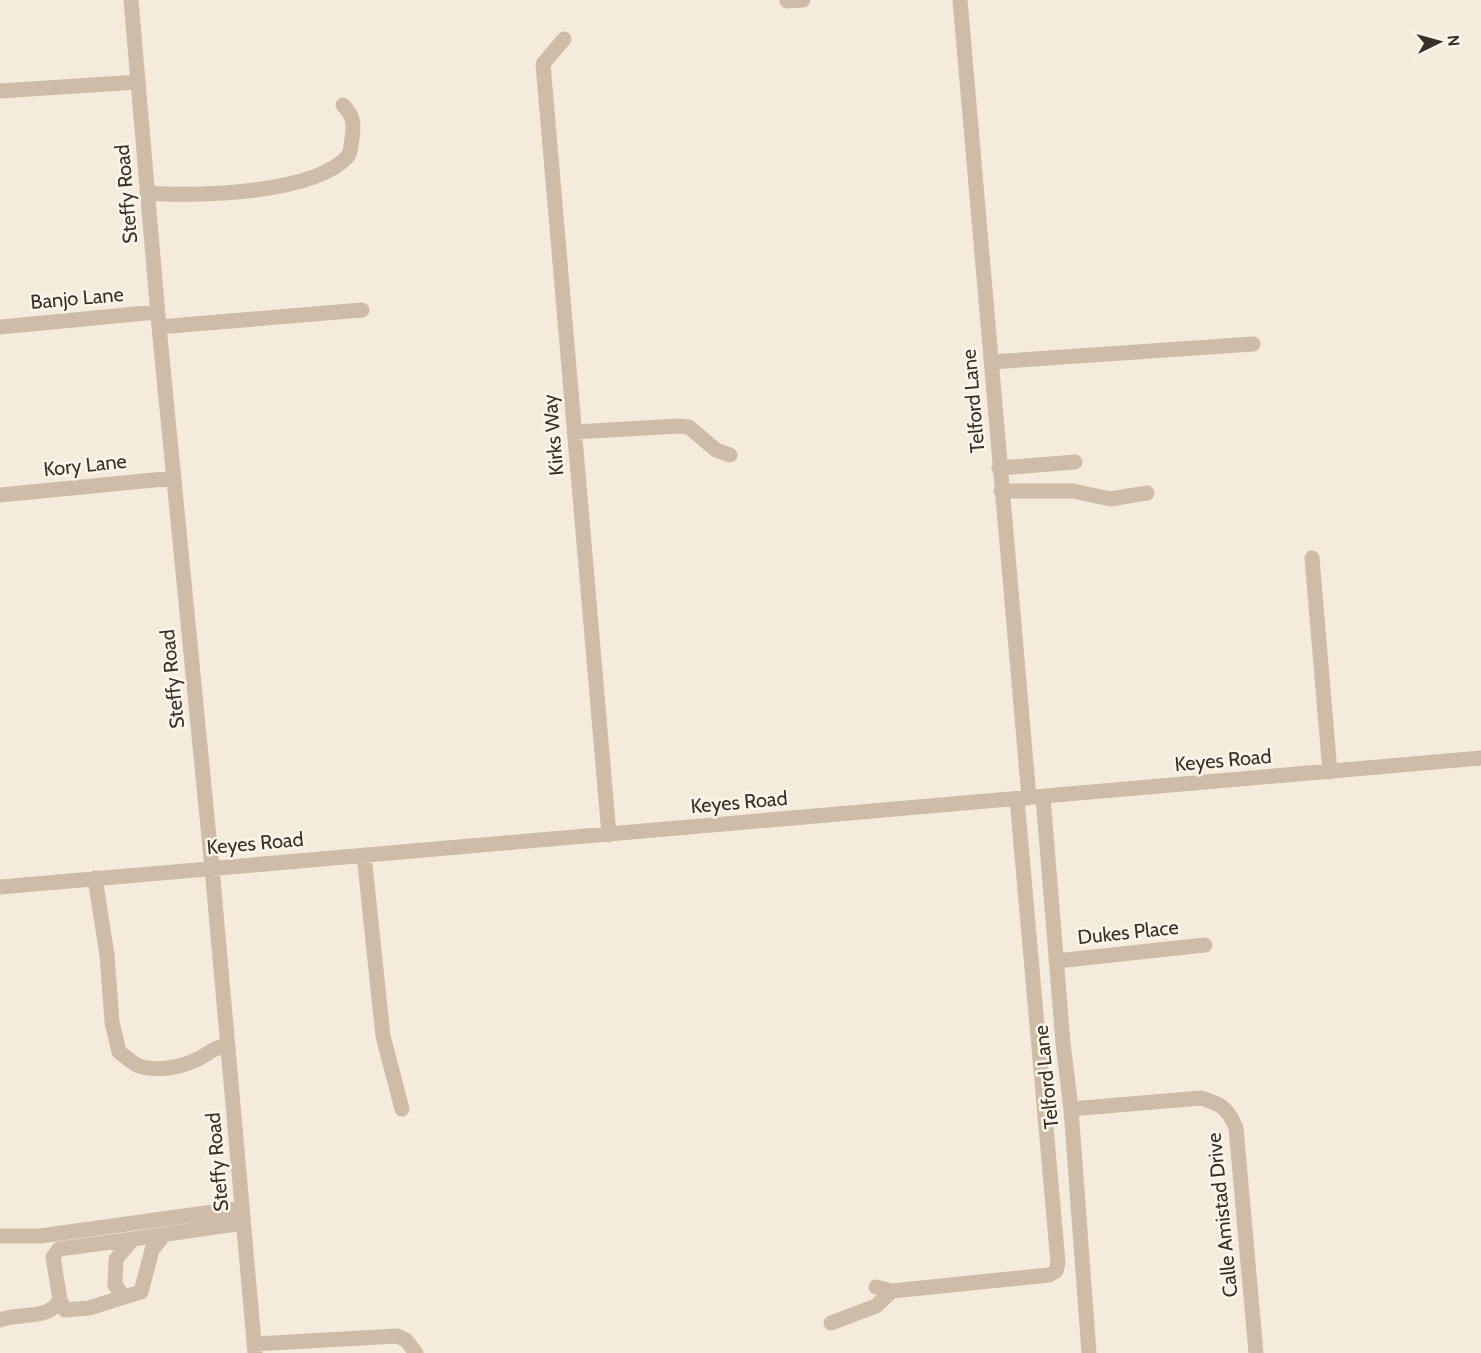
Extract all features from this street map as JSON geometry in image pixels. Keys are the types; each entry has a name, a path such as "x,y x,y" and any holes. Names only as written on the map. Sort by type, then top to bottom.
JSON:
{"street":[{"name":"Steffy Road","path":"131,0 158,319 212,868 255,1349"},
{"path":"787,1 803,0"},
{"name":"Telford Lane","path":"892,1291 1049,1275 1056,1271 1058,1263 1030,798 1001,491 960,0"},
{"name":"Kirks Way","path":"564,39 543,64 609,835"},
{"path":"0,91 138,82"},
{"path":"147,193 168,195 254,190 283,186 333,170 350,154 353,135 354,126 351,113 343,105"},
{"name":"Banjo Lane","path":"0,327 362,310"},
{"path":"991,362 1253,344"},
{"path":"574,432 679,426 688,428 716,450 730,455"},
{"path":"999,468 1075,462"},
{"name":"Kory Lane","path":"0,495 174,478"},
{"path":"1001,491 1073,491 1110,499 1147,493"},
{"path":"1312,558 1330,772"},
{"name":"Keyes Road","path":"0,887 1481,758"},
{"name":"Telford Lane","path":"1030,798 1056,961 1071,1109 1089,1353"},
{"path":"364,855 383,1036 402,1109"},
{"path":"95,878 107,955 112,1022 120,1052 138,1065 160,1068 185,1065 214,1048 228,1046"},
{"name":"Dukes Place","path":"1056,961 1205,945"},
{"name":"Calle Amistad Drive","path":"1071,1109 1201,1098 1215,1102 1231,1114 1236,1128 1257,1353"},
{"path":"0,1236 40,1236 242,1216"},
{"path":"163,1236 152,1250 141,1292 89,1308 65,1310 60,1300 54,1257 59,1249 163,1236 242,1216"},
{"path":"124,1297 115,1285 116,1259 133,1239"},
{"path":"876,1287 892,1291"},
{"path":"831,1323 876,1306 892,1291"},
{"path":"0,1320 48,1312 56,1308 60,1300"},
{"path":"255,1349 397,1336 406,1340 416,1353"}]}
